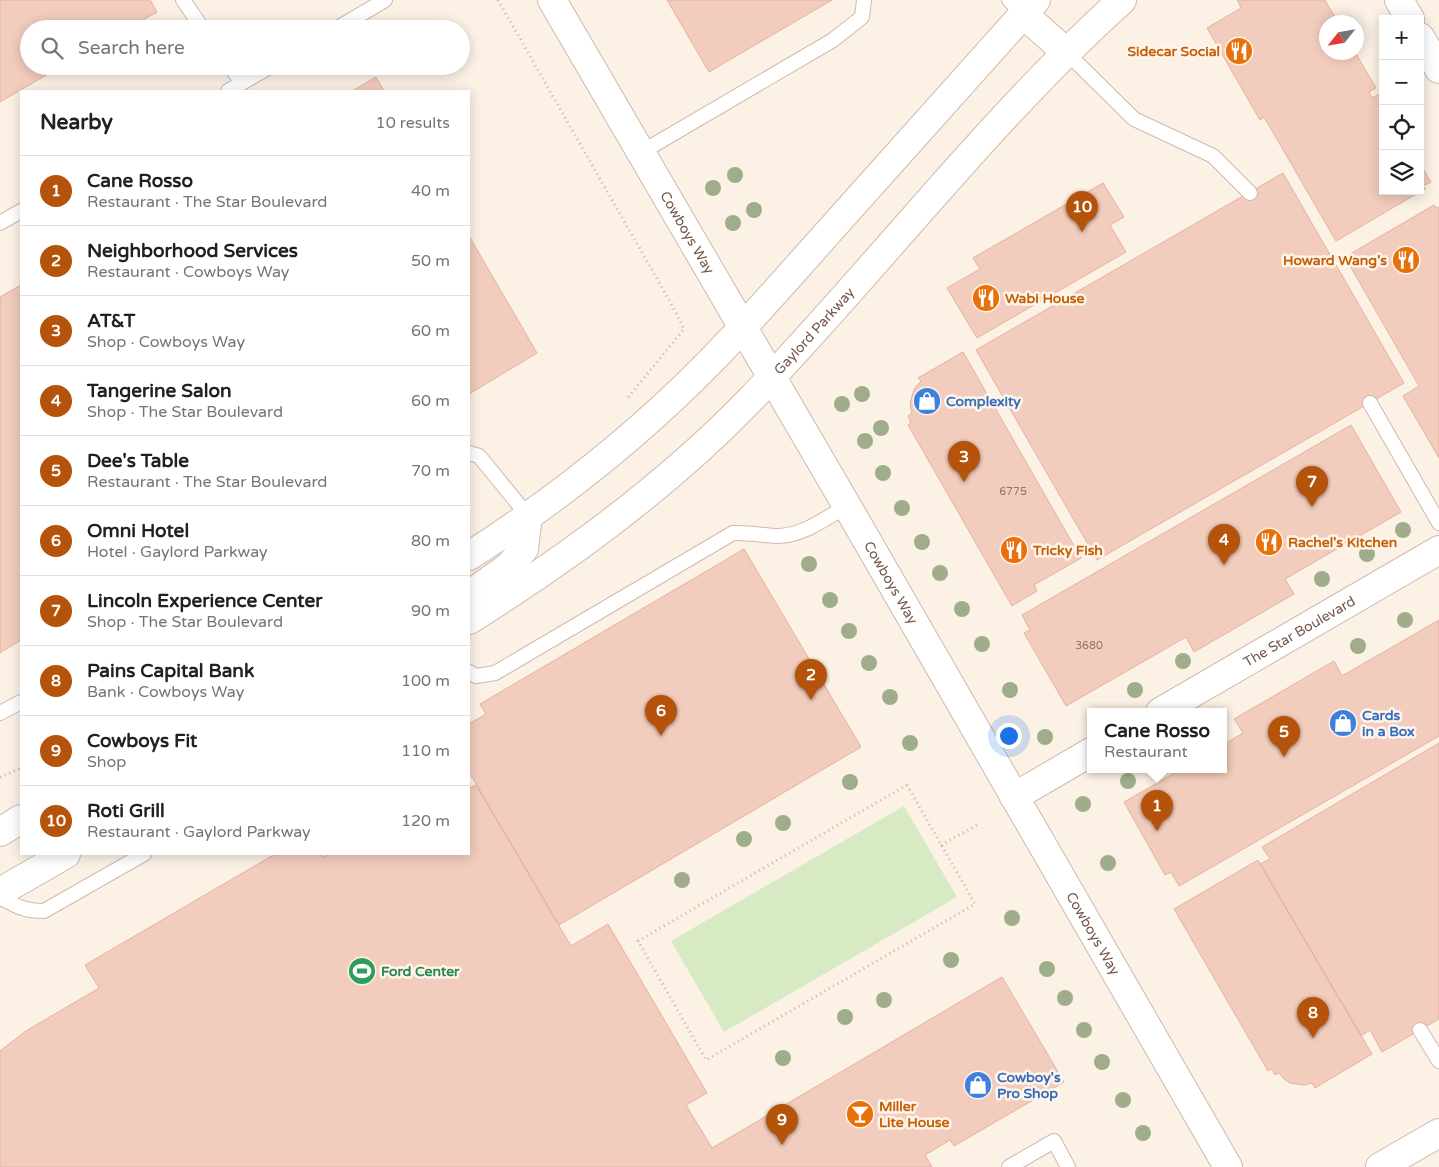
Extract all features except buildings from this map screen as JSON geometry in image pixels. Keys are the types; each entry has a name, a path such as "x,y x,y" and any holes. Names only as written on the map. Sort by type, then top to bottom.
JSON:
{"street":[{"name":"Cowboys Way","path":"552,0 847,506 1228,1167"},
{"name":"Gaylord Parkway","path":"470,619 555,564 606,526 704,444 771,377 1003,118 1066,52 1122,0"},
{"path":"1399,0 1408,15"},
{"path":"470,555 528,516 585,473 652,417 707,365 742,328 1023,5 1066,52"},
{"path":"1424,44 1439,69"},
{"path":"470,594 508,567 524,549 528,516"},
{"name":"The Star Boulevard","path":"1167,708 1439,550"},
{"path":"1014,797 1087,754"},
{"path":"0,832 20,821"},
{"path":"0,892 64,855"},
{"path":"1380,1167 1439,1133"}],"lane":[{"path":"183,0 197,20"},
{"path":"351,20 385,0"},
{"path":"640,153 833,40 862,17 864,0"},
{"path":"1066,52 1134,119 1213,156 1250,193"},
{"path":"236,75 242,83"},
{"path":"230,90 256,75"},
{"path":"0,224 20,212"},
{"path":"1370,403 1439,523"},
{"path":"470,453 479,456 528,516"},
{"path":"470,673 476,676 495,673 733,533 747,532 780,536 802,531 847,506"},
{"path":"0,713 20,703"},
{"path":"0,897 29,911 44,910 142,855"},
{"path":"1420,1030 1439,1061"},
{"path":"1009,1167 1054,1141 1068,1167"}],"path":[{"path":"498,0 668,298 684,330 621,404"},
{"path":"0,778 20,768"},
{"path":"906,785 942,845 975,904 706,1060 638,941 906,785"},
{"path":"942,845 979,824"}],"green space":[{"path":"904,806 957,897 724,1032 671,941"}],"place":[{"name":"Sidecar Social","path":"1239,51"},
{"name":"Roti Grill","path":"1082,232"},
{"name":"Howard Wang's","path":"1406,260"},
{"name":"Wabi House","path":"986,298"},
{"name":"Complexity","path":"927,401"},
{"name":"AT&T","path":"964,482"},
{"name":"Lincoln Experience Center","path":"1312,507"},
{"name":"Rachel's Kitchen","path":"1269,542"},
{"name":"Tricky Fish","path":"1014,550"},
{"name":"Tangerine Salon","path":"1224,565"},
{"name":"Neighborhood Services","path":"811,700"},
{"name":"Cards in a Box","path":"1343,723"},
{"name":"Omni Hotel","path":"661,736"},
{"name":"Dee's Table","path":"1284,757"},
{"name":"Cane Rosso","path":"1157,831"},
{"name":"Ford Center","path":"362,971"},
{"name":"Pains Capital Bank","path":"1313,1038"},
{"name":"Cowboy's Pro Shop","path":"978,1085"},
{"name":"Miller Lite House","path":"860,1114"},
{"name":"Cowboys Fit","path":"782,1145"}]}
